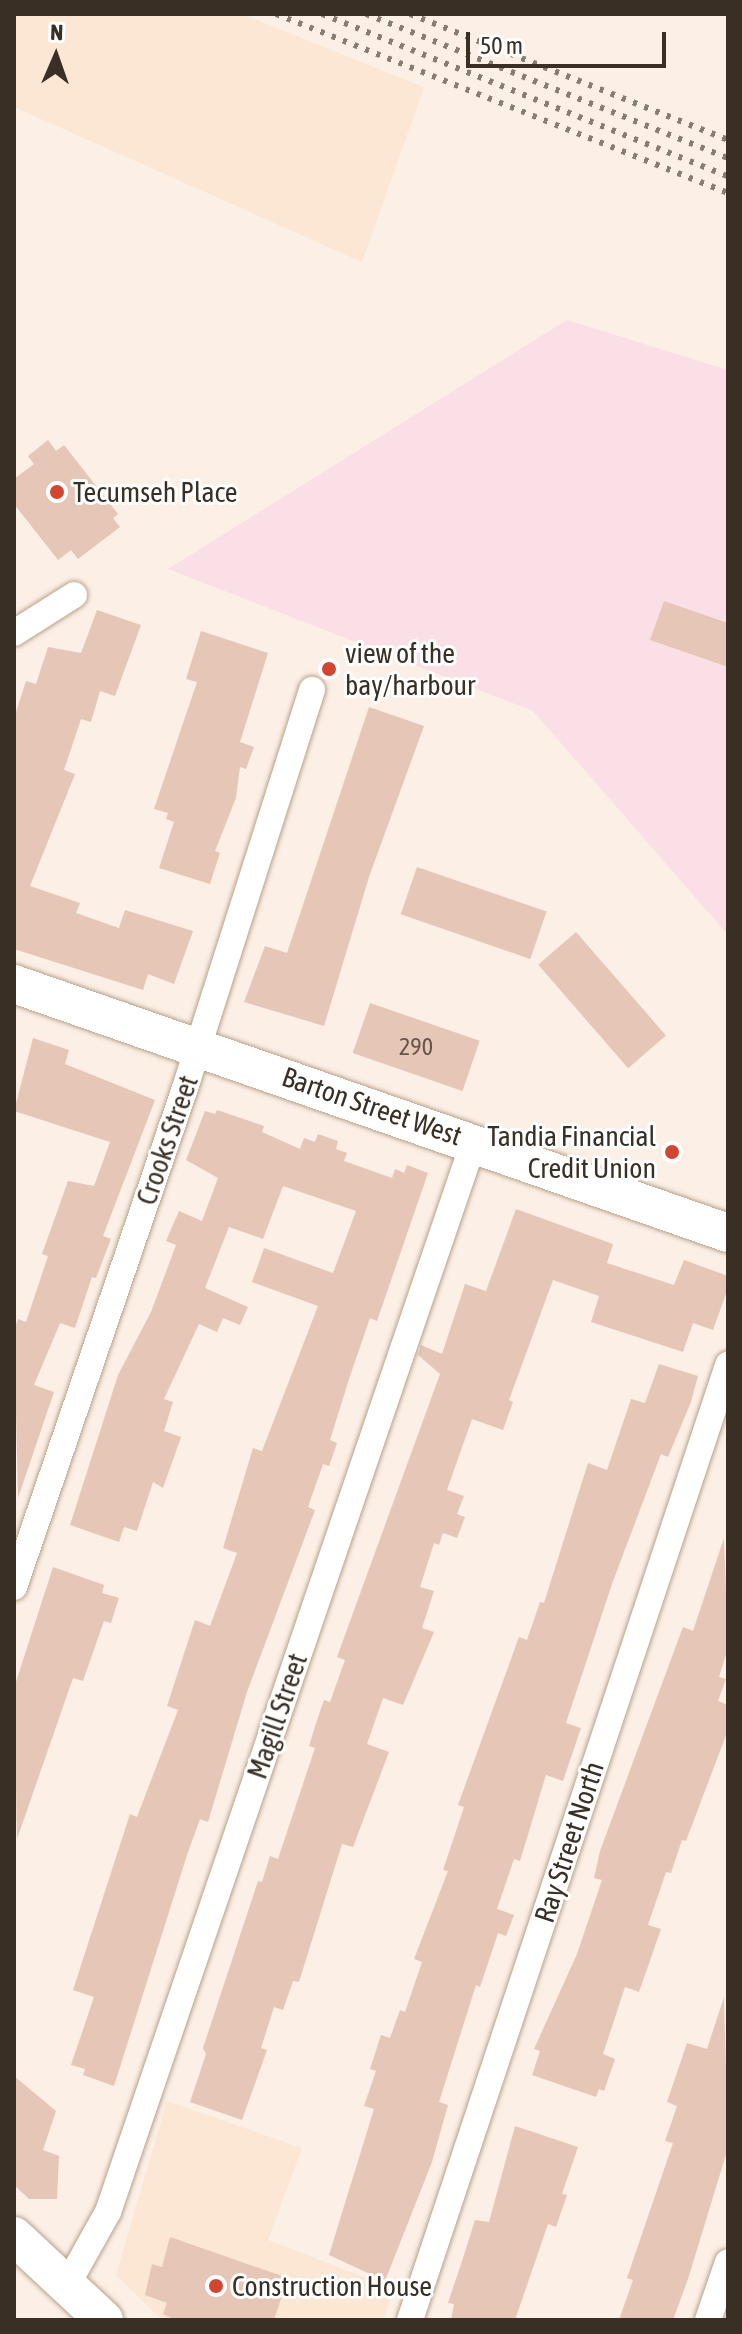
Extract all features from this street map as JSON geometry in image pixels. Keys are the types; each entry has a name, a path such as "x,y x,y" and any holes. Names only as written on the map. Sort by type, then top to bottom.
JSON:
{"street":[{"path":"14,633 74,595"},
{"name":"Crooks Street","path":"14,1587 197,1047 312,690"},
{"name":"Barton Street West","path":"14,984 474,1141 728,1233"},
{"name":"Magill Street","path":"67,2285 108,2212 474,1141"},
{"name":"Ray Street North","path":"410,2320 728,1365"},
{"path":"14,2236 104,2320"},
{"path":"708,2320 728,2262"}],"shaded area":[{"path":"14,14 242,14 424,87 362,262 14,107"},
{"path":"567,320 728,370 728,935 533,711 168,569"},
{"path":"167,2101 302,2148 268,2240 394,2289 383,2320 162,2320 116,2275"}],"building":[{"name":"Tecumseh Place","path":"48,440 56,451 64,445 118,514 113,518 120,527 78,559 71,550 58,560 14,504 14,479 34,464 28,456"},
{"path":"664,601 728,623 728,667 650,640"},
{"path":"97,610 141,625 115,696 100,691 91,722 81,719 64,770 75,774 30,886 80,903 76,913 119,928 125,910 193,931 174,984 148,974 143,990 14,949 14,718 26,681 36,684 48,647 81,653"},
{"path":"201,631 268,653 240,742 254,747 246,769 240,767 236,798 215,851 220,853 210,884 159,868 174,822 166,819 168,813 154,809 197,682 186,679"},
{"path":"369,707 424,726 369,877 324,1026 244,1002 265,946 287,953"},
{"path":"417,867 547,912 530,959 401,914"},
{"path":"576,932 666,1035 628,1068 538,965"},
{"path":"370,1003 480,1041 462,1091 353,1053"},
{"path":"33,1038 69,1050 65,1064 155,1100 103,1236 111,1239 96,1278 92,1277 75,1328 60,1323 34,1385 54,1392 18,1498 14,1331 18,1319 26,1322 48,1256 42,1254 68,1181 94,1186 110,1142 14,1111"},
{"path":"217,1110 264,1126 262,1132 300,1149 304,1138 315,1142 318,1134 338,1141 336,1149 347,1153 344,1161 392,1178 395,1169 404,1173 407,1165 428,1173 377,1321 370,1318 350,1376 330,1440 337,1443 329,1466 323,1464 308,1507 315,1510 247,1692 208,1822 200,1819 187,1855 114,2086 83,2075 85,2069 71,2065 94,1997 73,1990 130,1814 137,1817 178,1710 167,1706 195,1620 210,1626 237,1553 223,1548 253,1448 262,1451 318,1306 252,1282 264,1248 333,1273 356,1211 283,1186 263,1239 229,1227 205,1288 248,1307 240,1325 223,1318 217,1332 199,1324 164,1399 173,1402 164,1431 181,1437 163,1488 153,1482 137,1531 124,1527 119,1542 70,1525 118,1375 151,1312 176,1245 166,1241 179,1211 202,1221 218,1178 186,1160 205,1111 215,1114"},
{"path":"516,1209 613,1244 607,1263 674,1285 684,1260 728,1276 728,1288 713,1330 693,1323 683,1352 591,1322 599,1296 553,1280 509,1400 513,1402 503,1430 472,1419 447,1490 464,1496 457,1514 465,1517 457,1538 443,1533 439,1545 434,1543 420,1587 434,1591 422,1628 434,1632 403,1705 383,1698 367,1744 389,1752 353,1847 342,1844 299,1982 293,1981 283,2010 274,2007 261,2048 267,2050 242,2120 190,2102 206,2054 203,2048 258,1881 262,1882 270,1856 278,1859 315,1748 309,1746 316,1723 324,1700 330,1702 345,1660 337,1657 440,1374 418,1355 421,1345 442,1354 465,1284 486,1291"},
{"path":"659,1364 698,1376 691,1402 668,1457 661,1454 612,1584 566,1723 581,1728 563,1781 546,1775 520,1861 514,1859 497,1909 514,1915 506,1936 498,1933 480,1987 476,1985 439,2102 448,2105 432,2162 385,2281 329,2255 374,2109 364,2106 376,2071 370,2069 381,2035 390,2038 400,2010 405,2012 422,1962 414,1959 448,1871 443,1870 464,1807 458,1805 519,1637 527,1640 540,1602 544,1603 588,1463 607,1470 631,1399 645,1403"},
{"path":"724,1538 728,1648 719,1677 726,1679 718,1701 728,1705 728,1730 686,1841 682,1840 671,1873 666,1872 648,1925 661,1929 639,1992 625,1987 603,2054 615,2059 604,2091 599,2089 596,2097 532,2075 540,2051 534,2049 577,1954 602,1880 594,1878 600,1851 683,1627 693,1631"},
{"path":"53,1567 104,1585 102,1593 119,1598 111,1623 104,1621 83,1681 73,1678 17,1839 14,1688"},
{"path":"724,1997 728,2148 688,2279 673,2320 619,2320 633,2280 627,2278 673,2143 665,2141 677,2106 667,2102 687,2043 707,2049"},
{"path":"14,2076 56,2111 43,2150 59,2156 57,2199 29,2199 14,2185"},
{"path":"515,2126 578,2147 562,2194 567,2195 556,2227 548,2224 515,2320 451,2320 454,2304 448,2303 475,2220 489,2222"},
{"name":"Construction House","path":"170,2237 288,2278 274,2320 175,2320 163,2314 167,2303 145,2295 152,2264 162,2267"}],"railway":[{"path":"276,14 728,193"},
{"path":"322,14 728,176"},
{"path":"366,14 728,158"},
{"path":"410,14 728,140"}],"place":[{"name":"Tecumseh Place","path":"57,492"},
{"name":"view of the bay/harbour","path":"329,669"},
{"name":"Tandia Financial Credit Union","path":"672,1152"},
{"name":"Construction House","path":"216,2286"}]}
